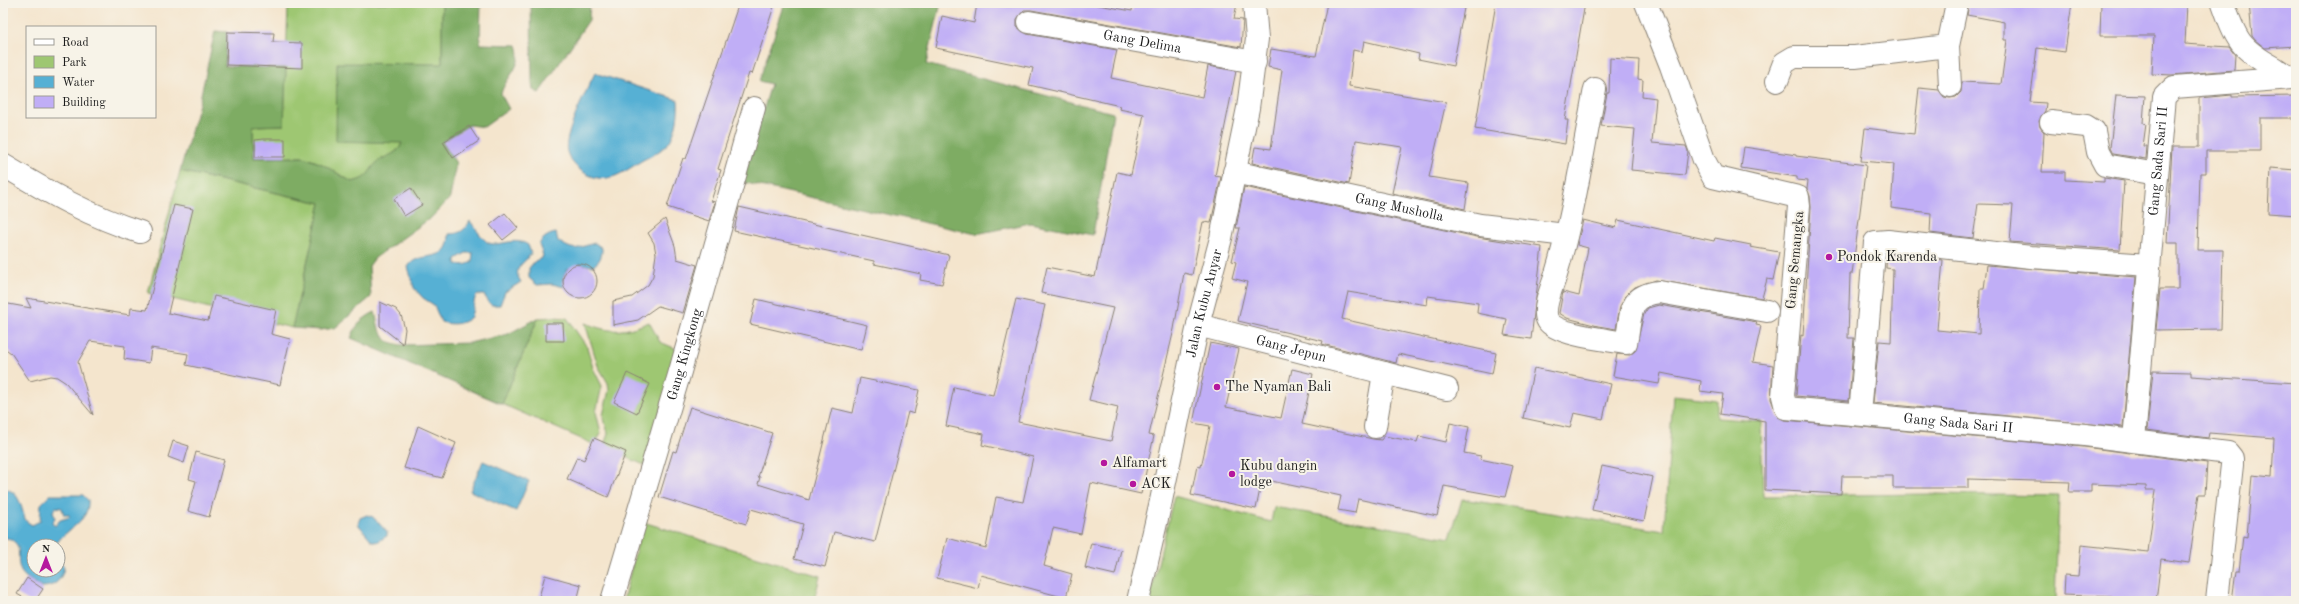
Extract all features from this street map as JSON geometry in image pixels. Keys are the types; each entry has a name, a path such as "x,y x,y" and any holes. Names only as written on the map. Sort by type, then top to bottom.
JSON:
{"street":[{"name":"Jalan Kubu Anyar","path":"1138,601 1198,325 1221,238 1248,108 1257,39 1254,3"},
{"name":"Gang Semangka","path":"1646,3 1671,66 1704,160 1713,177 1798,197 1799,206 1784,406"},
{"path":"1950,86 1948,46 1957,3"},
{"path":"2223,3 2234,34 2244,48 2260,60 2294,78"},
{"name":"Gang Delima","path":"1029,22 1255,62"},
{"path":"1777,81 1784,63 1794,57 1855,57 1948,46"},
{"name":"Gang Sada Sari II","path":"2134,440 2164,97 2174,87 2294,78"},
{"path":"1595,89 1566,235 1545,310 1549,322 1556,328 1626,343 1634,302 1640,297 1659,292 1767,311"},
{"name":"Gang Kingkong","path":"612,601 681,368 754,108"},
{"path":"2051,122 2086,126 2094,131 2098,152 2105,166 2157,174"},
{"path":"3,165 75,206 140,232"},
{"name":"Gang Musholla","path":"1234,172 1480,225 1566,235"},
{"path":"1860,414 1875,242 1888,241 2031,257 2149,265"},
{"name":"Gang Jepun","path":"1198,325 1447,389"},
{"path":"1375,427 1384,373"},
{"name":"Gang Sada Sari II","path":"1784,406 1792,409 2134,440 2220,450 2228,453 2232,458 2217,601"}],"green space":[{"path":"288,3 442,3 442,64 400,147 391,156 379,161 364,179 352,182 322,164 304,157 253,158 253,126 284,125"},
{"path":"442,3 481,3 480,44 517,45 519,52 517,65 506,82 501,94 509,109 484,127 469,125 442,142 456,163 450,198 432,217 375,258 369,266 371,297 335,328 321,330 292,328 321,203 180,171 199,104 215,31 227,32 225,66 286,68 284,125 253,126 254,158 304,157 322,164 352,182 367,175 376,163 398,150 402,143 336,141 337,63 442,64"},
{"path":"531,3 590,3 589,20 539,93 533,90 532,82"},
{"path":"785,3 941,3 926,64 1113,113 1093,235 1030,223 976,234 742,182 771,84 759,81"},
{"path":"180,171 321,203 292,328 148,293"},
{"path":"375,312 379,329 387,341 400,345 469,343 508,334 538,318 502,404 351,338 360,322"},
{"path":"538,318 567,318 587,347 593,368 602,386 596,412 601,433 595,445 502,404"},
{"path":"649,322 660,342 679,350 644,465 603,447 608,434 603,415 609,390 608,383 598,366 585,323 602,329 624,330"},
{"path":"1673,395 1717,400 1717,418 1761,421 1763,496 1932,494 2059,496 2055,601 1149,601 1174,496 1271,522 1274,507 1450,538 1462,499 1664,531"},
{"path":"643,522 820,576 814,601 623,601"}],"water":[{"path":"595,73 678,100 678,116 676,126 668,144 658,152 617,175 608,178 596,177 583,172 573,163 567,152 566,145 582,100"},
{"path":"470,221 482,237 490,243 523,242 528,245 531,253 518,269 518,277 521,282 505,292 500,305 491,305 484,295 478,295 475,298 471,317 468,320 457,324 449,324 441,322 434,305 423,298 414,288 408,267 413,261 419,258 439,254 448,244 449,234 459,232","holes":["466,253 473,253 472,262 465,265 456,264 456,259"]},
{"path":"556,233 558,241 569,247 580,248 595,243 602,248 601,256 593,266 580,264 567,269 563,278 564,287 552,284 537,285 529,278 529,268 535,261 542,258 543,255 539,245 542,240 548,235"},
{"path":"483,461 529,481 516,511 470,491"},
{"path":"3,488 9,490 17,496 26,521 32,525 40,521 41,504 50,495 83,495 88,500 88,508 81,520 61,538 26,538 26,578 20,569 17,546 15,542 3,537","holes":["56,507 62,508 64,515 69,515 70,517 60,520 55,526 52,522 55,518 53,511"]},
{"path":"367,515 373,517 387,532 387,536 377,542 372,541 358,524 360,518"},
{"path":"27,578 60,578 54,584 47,587 42,587"}],"building":[{"path":"739,3 775,3 752,74 749,73 718,169 721,170 711,201 715,202 709,221 667,207 683,158 686,159"},
{"path":"977,3 1087,3 1132,11 1133,3 1237,3 1234,19 1243,20 1241,47 1031,10 1024,10 1017,19 1017,27 1027,34 1117,50 1111,78 1202,97 1208,66 1236,71 1215,176 1221,177 1211,223 1203,222 1192,275 1184,273 1174,329 1149,435 1154,436 1141,494 1091,483 1081,534 1053,528 1044,566 1072,574 1066,598 981,575 978,588 937,578 947,538 986,548 996,497 1023,502 1033,457 982,445 984,434 946,426 954,387 993,395 1016,299 1045,305 1018,422 1111,441 1118,407 1089,400 1113,308 1041,293 1047,267 1095,277 1117,172 1131,175 1144,114 1119,109 1120,106 1029,85 1033,68 936,48 942,16 974,23"},
{"path":"1327,3 1465,3 1453,66 1418,59 1419,54 1364,41 1362,52 1353,50 1349,86 1446,102 1429,177 1469,183 1465,209 1392,193 1402,147 1356,140 1349,184 1252,163 1255,147 1271,149 1282,70 1268,67 1271,49 1316,56"},
{"path":"1496,3 1585,3 1565,120 1568,120 1565,144 1475,129"},
{"path":"1969,3 2072,3 2065,52 2037,48 2030,102 2046,103 2045,111 2039,121 2040,127 2044,132 2042,172 2065,172 2065,180 2104,182 2104,178 2124,181 2120,250 2010,242 2013,205 1978,204 1973,238 1930,233 1931,213 1891,208 1894,164 1861,161 1865,128 1914,134 1919,88 1939,90 1944,97 1950,98 1956,97 1961,92 1962,82 2001,84 2007,40 2004,40 2004,22 1967,15"},
{"path":"2101,3 2187,3 2185,44 2229,47 2235,55 2234,70 2172,75 2152,74 2154,36 2100,36"},
{"path":"2249,3 2296,3 2296,46 2265,48 2255,40 2252,36"},
{"path":"227,32 274,33 273,42 302,43 302,68 226,65"},
{"path":"1610,58 1639,60 1638,79 1643,80 1642,96 1656,98 1652,143 1686,146 1688,151 1685,175 1631,170 1635,129 1601,126 1607,93 1609,93"},
{"path":"2116,95 2145,96 2143,123 2146,124 2143,146 2147,146 2146,159 2113,154 2110,148"},
{"path":"2232,95 2232,97 2296,96 2296,118 2260,118 2260,151 2206,151 2206,173 2200,173 2198,250 2223,250 2221,329 2156,330 2160,289 2178,289 2178,243 2167,243 2172,147 2199,147 2199,98"},
{"path":"469,126 479,141 453,158 443,142"},
{"path":"285,139 285,157 255,157 255,140"},
{"path":"1744,147 1796,156 1866,165 1852,274 1850,274 1848,338 1854,338 1849,401 1796,396 1801,335 1803,336 1811,207 1810,196 1807,189 1808,181 1797,180 1797,177 1741,168"},
{"path":"2270,168 2296,170 2296,215 2268,213"},
{"path":"1244,187 1477,237 1542,247 1531,339 1504,335 1507,319 1477,313 1478,303 1428,296 1427,305 1348,292 1342,319 1496,353 1492,374 1398,354 1396,363 1322,344 1323,341 1238,321 1247,282 1232,278 1236,262 1232,261 1240,228 1236,228"},
{"path":"411,188 422,205 404,216 394,199"},
{"path":"174,205 193,209 168,313 208,321 214,296 276,310 271,334 290,339 280,385 186,365 188,354 151,348 149,363 124,359 125,346 90,341 78,362 93,415 66,383 57,377 50,376 30,381 11,353 3,347 3,303 31,308 26,298 130,315 131,308 147,310"},
{"path":"739,207 949,255 942,284 920,280 921,274 874,264 874,261 734,231"},
{"path":"505,213 518,228 503,240 490,225"},
{"path":"665,219 675,246 677,259 697,265 683,313 658,306 638,320 613,325 613,301 632,297 648,285 653,276 656,254 654,243 648,233"},
{"path":"1583,220 1616,228 1618,220 1714,241 1715,238 1751,245 1750,247 1779,252 1773,280 1767,279 1762,298 1656,280 1635,287 1627,294 1620,306 1616,329 1567,318 1559,313 1563,292 1579,296 1588,248 1577,245"},
{"path":"1887,254 1943,260 1937,330 1979,334 1980,289 1984,289 1987,265 2136,277 2123,427 1873,403 1879,341 1891,342 1893,269 1886,268"},
{"path":"577,264 583,264 587,265 594,271 597,281 596,288 590,295 583,298 577,298 573,297 566,291 563,284 563,278 564,274 570,267"},
{"path":"756,299 867,325 861,350 750,324"},
{"path":"380,302 396,309 401,315 405,329 403,344 380,326"},
{"path":"1659,305 1757,322 1756,325 1761,326 1753,362 1773,365 1771,399 1778,417 1784,420 2084,447 2207,463 2205,494 2199,494 2189,563 2161,559 2156,601 2112,601 2112,597 2064,595 2065,575 2078,576 2081,545 2148,552 2156,490 2146,490 2146,486 2091,484 2091,492 2069,492 2070,482 1968,479 1968,488 1893,488 1893,476 1842,476 1841,494 1765,490 1765,421 1720,414 1723,394 1700,391 1701,381 1661,373 1659,384 1613,376 1617,354 1630,355 1635,351 1644,314 1648,308"},
{"path":"546,323 563,323 564,341 546,341"},
{"path":"1210,343 1239,349 1226,407 1281,418 1292,369 1313,374 1302,424 1373,439 1381,440 1384,436 1417,442 1419,436 1446,442 1450,423 1469,427 1464,453 1481,456 1480,459 1513,466 1505,497 1444,486 1437,516 1358,499 1355,513 1338,510 1341,496 1262,479 1256,509 1191,495 1197,466 1201,467 1210,426 1193,423"},
{"path":"1534,368 1611,384 1603,419 1574,413 1570,428 1523,418"},
{"path":"2153,371 2191,372 2191,376 2296,383 2296,601 2232,601 2236,571 2239,571 2243,536 2247,537 2252,475 2272,477 2274,438 2209,433 2208,438 2147,430"},
{"path":"627,373 650,384 637,413 614,402"},
{"path":"860,378 919,390 914,414 908,412 875,542 834,532 825,567 794,559 803,524 751,509 746,524 659,497 673,451 676,452 690,407 772,433 758,477 760,477 758,484 809,500 832,408 853,413"},
{"path":"418,426 456,443 442,478 404,468"},
{"path":"594,438 626,452 608,497 567,479 577,457 584,460"},
{"path":"173,441 189,446 184,463 168,457"},
{"path":"196,452 224,460 209,517 188,511 196,481 189,479"},
{"path":"1602,466 1653,477 1644,521 1592,510"},
{"path":"1091,543 1121,550 1115,575 1085,568"},
{"path":"545,575 581,585 577,601 538,601"},
{"path":"27,578 43,589 35,601 29,601 17,594"}],"place":[{"name":"Pondok Karenda","path":"1829,257"},
{"name":"The Nyaman Bali","path":"1217,387"},
{"name":"Alfamart","path":"1104,463"},
{"name":"Kubu dangin lodge","path":"1232,474"},
{"name":"ACK","path":"1133,484"}]}
